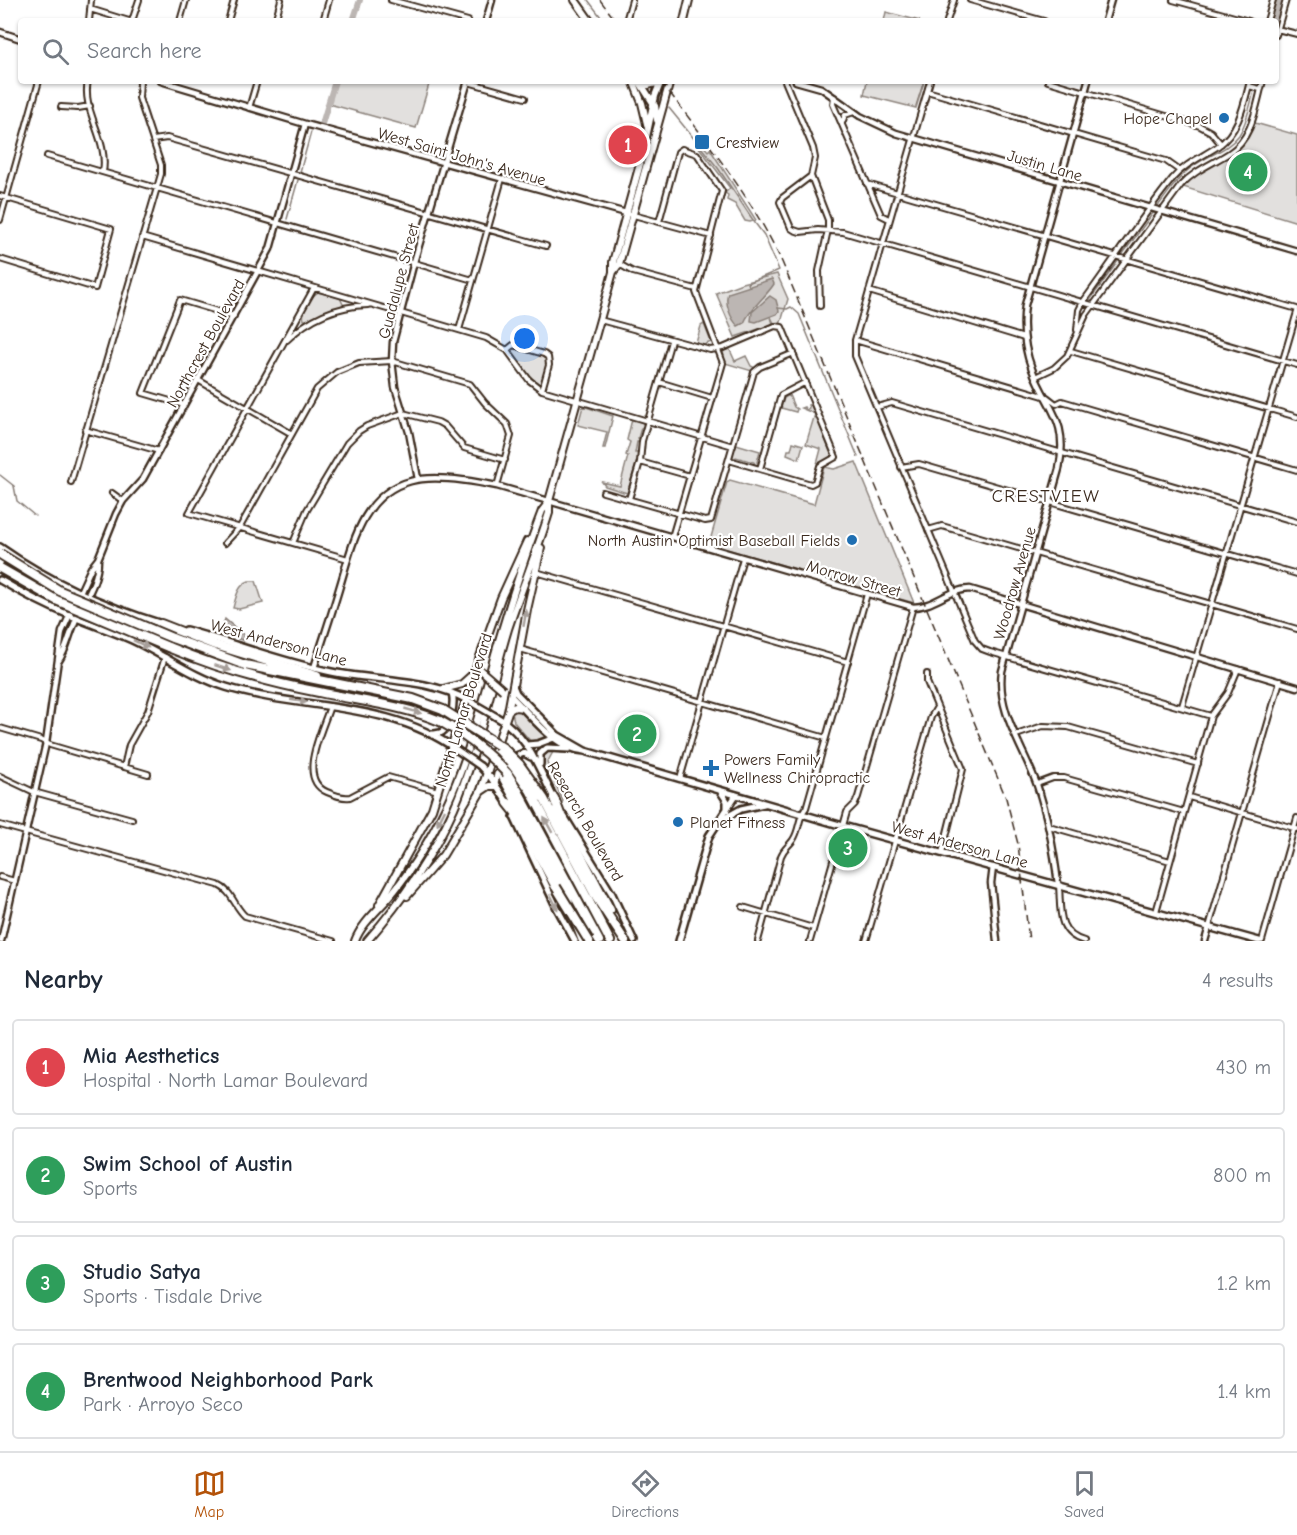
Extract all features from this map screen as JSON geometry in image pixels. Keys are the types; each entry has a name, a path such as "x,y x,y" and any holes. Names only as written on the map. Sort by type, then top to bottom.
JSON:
{"highway":[{"path":"0,554 60,591 172,638 245,665 413,699 443,710 488,739 517,765 544,799 596,897 625,941"},
{"path":"0,568 56,600 168,647 249,677 390,705 422,714 459,731 481,747 518,789 599,941"},
{"path":"160,624 215,645 346,686"},
{"path":"517,765 610,941"},
{"path":"505,775 562,886 583,941"},
{"path":"554,798 567,831 625,941"},
{"path":"508,803 516,813 556,887 589,941"}],"main road":[{"path":"575,0 588,18"},
{"path":"685,18 690,0"},
{"path":"637,84 648,128"},
{"path":"638,84 654,103 658,123"},
{"name":"North Lamar Boulevard","path":"367,941 396,908 433,850 457,800 473,754 509,626 549,513 549,501 600,320 614,272 620,264 648,128 660,84"},
{"name":"North Lamar Boulevard","path":"614,272 613,262 669,84"},
{"path":"654,103 661,102 665,98"},
{"name":"North Lamar Boulevard","path":"355,941 373,915 392,895 419,856 455,787 477,721 513,592 542,511 549,501"},
{"path":"373,915 425,825 454,748 501,598 538,522"},
{"path":"396,908 443,855 480,793 508,712 543,532"},
{"name":"West Anderson Lane","path":"0,547 25,564 87,597 160,624 314,668 346,675 408,681 443,689 505,721"},
{"path":"0,580 68,615 107,630 165,657 190,672 226,687 254,694 386,716 432,734 480,766 496,785 508,803 556,908 575,941"},
{"path":"43,603 54,598 60,583"},
{"path":"107,630 96,622 93,615 99,610 118,608"},
{"path":"443,689 462,684 477,669"},
{"path":"477,669 511,696"},
{"path":"503,690 511,688 513,684"},
{"name":"West Anderson Lane","path":"513,684 516,693 550,729 585,751 843,826 1261,941"},
{"path":"432,734 444,731 447,727 454,705 452,692"},
{"name":"West Anderson Lane","path":"511,696 553,738 578,751 585,751"},
{"path":"508,712 515,707 523,708"},
{"name":"Research Boulevard","path":"505,721 528,745 554,798 612,894 634,941"},
{"path":"528,745 553,738 562,738"},
{"path":"541,772 540,754 547,748 578,751"},
{"path":"496,785 496,774 517,755 527,753 536,762"},
{"path":"480,793 489,786 496,785"},
{"path":"720,790 726,799 727,811"},
{"path":"679,941 709,836 736,795"},
{"path":"719,822 741,809 765,803"}],"street":[{"path":"89,18 91,0"},
{"path":"132,18 139,0"},
{"path":"181,18 186,0"},
{"path":"229,18 234,0"},
{"path":"276,18 281,0"},
{"path":"324,18 329,0"},
{"path":"391,0 457,18"},
{"path":"487,18 492,0"},
{"path":"627,18 632,0"},
{"path":"948,18 954,0"},
{"path":"970,0 1033,18"},
{"path":"1106,18 1111,0"},
{"path":"1173,0 1238,18"},
{"path":"1268,18 1273,0"},
{"path":"1279,24 1286,0"},
{"path":"90,9 121,18"},
{"path":"1279,31 1297,34"},
{"path":"0,32 18,38"},
{"path":"0,220 38,84"},
{"path":"88,84 86,93 104,153 103,172"},
{"path":"71,482 162,168 139,98 140,84"},
{"name":"West Saint John's Avenue","path":"171,84 305,124 711,236"},
{"path":"249,108 256,84"},
{"name":"Guadalupe Street","path":"418,479 410,432 395,387 392,361 394,333 467,84"},
{"path":"477,84 513,92 525,98"},
{"path":"786,84 813,148 815,158 811,176 828,220 819,271 820,306"},
{"name":"Justin Lane","path":"807,84 821,88 854,112 885,129 1297,251"},
{"path":"929,84 855,340 855,356 954,592 978,645 986,651 1211,716"},
{"path":"1058,84 1200,126 1210,132 1221,144"},
{"name":"Woodrow Avenue","path":"1058,884 1049,826 1037,784 1001,694 1001,676 1061,453 1059,425 1053,408 1035,377 1024,338 1024,312 1029,287 1087,84"},
{"path":"1035,377 1060,364 1071,351 1083,302 1180,171 1194,159 1221,144 1230,135 1237,123 1249,84"},
{"path":"1251,84 1260,89"},
{"path":"1077,331 1092,305 1189,177 1229,153 1241,142 1250,126 1262,84"},
{"path":"927,91 1166,161 1180,171"},
{"path":"834,97 833,104 867,184 881,215 889,219"},
{"path":"61,107 90,106"},
{"path":"842,124 845,115 854,112"},
{"name":"Northcrest Boulevard","path":"1,941 46,743 61,639 68,615 91,568 98,559 110,525 123,501 143,479 270,249 305,124"},
{"path":"153,140 168,138 546,246"},
{"path":"659,222 678,152 682,149 697,154 722,190 696,295 723,363 672,537"},
{"path":"47,156 473,280"},
{"path":"811,176 782,198 781,207 794,230 828,230 883,244 1297,365"},
{"path":"459,330 502,179"},
{"path":"867,184 1297,311 1182,706"},
{"path":"0,196 111,229 95,288 0,259"},
{"path":"142,237 486,338 507,350 529,380 542,390 733,446"},
{"path":"620,264 633,272 696,290"},
{"path":"314,288 189,513 348,559"},
{"path":"869,291 1024,338"},
{"path":"184,406 143,393 180,300 234,316"},
{"path":"283,344 303,326 325,313 372,305"},
{"path":"600,320 701,349 718,350 780,325 783,328 836,452 836,458 820,466 815,482 811,484 729,460"},
{"path":"855,340 1047,397 1056,404 1062,401 1297,470"},
{"path":"629,499 640,462 642,441 671,341"},
{"path":"507,350 513,345 548,357 549,364 542,390"},
{"path":"1071,351 1297,417"},
{"path":"603,492 709,522 712,519 754,372 760,367 794,353"},
{"path":"225,543 240,527 317,389 332,375 359,363 392,361 470,384 510,429 511,436 497,486"},
{"path":"198,380 292,434"},
{"path":"659,382 712,398"},
{"path":"760,469 781,395 806,382"},
{"path":"877,407 892,403 1297,522"},
{"path":"293,543 307,510 347,443 367,426 403,413 438,422 445,426 464,448 505,460"},
{"path":"85,430 159,451"},
{"path":"640,462 690,476"},
{"path":"901,467 919,464 1297,574"},
{"path":"314,668 360,525 375,502 392,488 418,479"},
{"name":"Morrow Street","path":"418,479 466,481 497,486 913,608 954,592 970,589 1297,685"},
{"path":"112,493 123,501"},
{"path":"928,530 942,526 1297,630"},
{"path":"680,779 742,558"},
{"name":"Northcrest Boulevard","path":"58,662 64,654 76,618 98,570 98,559"},
{"path":"536,572 848,662"},
{"path":"758,941 781,856 784,848 796,835 801,814 806,808 867,594"},
{"path":"810,941 847,812 858,797 913,608"},
{"path":"520,649 826,738"},
{"path":"124,766 129,745 148,711 165,657"},
{"path":"1156,912 1211,716 1228,693 1238,668"},
{"path":"927,674 927,682 936,707 963,769 942,853"},
{"path":"1205,941 1280,680"},
{"path":"330,705 311,766 315,783 322,790 350,797 388,777 439,791"},
{"path":"866,941 931,717 936,707"},
{"path":"1016,735 1043,726 1068,727 1198,764"},
{"path":"0,728 148,774"},
{"path":"0,776 34,792 132,819"},
{"path":"1037,784 1053,778 1064,778 1184,812"},
{"path":"1189,797 1296,829"},
{"path":"1261,941 1296,829 1297,818"},
{"path":"0,825 218,885 225,888 237,908 245,916 333,941"},
{"path":"1049,826 1170,861"},
{"path":"993,867 991,883 997,941"},
{"path":"0,877 15,881"},
{"path":"1058,884 1063,926 1070,935 1084,941"},
{"path":"742,907 813,928"}],"shaded area":[{"path":"886,12 909,18 885,18"},
{"path":"335,84 429,84 416,128 329,104"},
{"path":"866,84 923,84 916,108 864,95"},
{"path":"1255,123 1297,135 1297,222 1183,187 1203,170 1239,146"},
{"path":"702,144 708,151 710,149 756,220 745,221 735,204 727,200 728,195 725,193 730,188 698,146"},
{"path":"777,274 788,299 781,322 774,323 771,317 773,324 735,337 716,293 742,283"},
{"path":"772,279 774,284 744,323 738,326 729,311 728,293"},
{"path":"318,292 340,298 343,304 304,320 307,305"},
{"path":"770,296 776,300 779,311 777,314 756,322 751,321 752,312"},
{"path":"704,324 711,342 704,345 696,343 701,326"},
{"path":"512,347 546,358 547,363 541,384 536,383 510,351"},
{"path":"729,348 735,361 746,356 751,366 755,368 752,371 725,363 723,351"},
{"path":"789,395 797,409 796,412 781,408 784,398"},
{"path":"812,404 830,452 834,454 832,458 819,464 817,464 821,449 806,444 815,414 801,408 804,407 806,410 809,408 808,405"},
{"path":"583,406 613,416 605,448 603,448 607,432 578,425"},
{"path":"632,419 642,422 644,426 638,438 640,442 637,442 635,453 638,453 638,458 627,493 605,486 602,482 620,486 628,456 626,455 630,442 627,440"},
{"path":"793,442 803,445 799,459 787,454"},
{"path":"736,444 760,451 757,462 759,464 755,466 754,462 736,457 734,460 732,456"},
{"path":"856,462 914,603 709,544 727,482 730,480 814,504 824,467 834,469"},
{"path":"249,581 256,581 263,603 239,609 233,608 240,588"},
{"path":"225,619 246,637 245,641 220,633"},
{"path":"521,709 548,738 532,743 514,722 512,712"},
{"path":"549,750 573,754 553,752 547,763 563,801 561,804 542,763 542,757"}],"waterway":[{"path":"354,18 360,0"},
{"path":"588,0 602,18"},
{"path":"1274,18 1279,0"},
{"path":"322,124 334,84"},
{"path":"916,106 923,84"},
{"path":"1158,206 1187,171 1229,145 1239,135 1254,91"},
{"path":"669,108 718,168 764,235 779,270 748,283 749,286"},
{"path":"300,172 311,132"},
{"path":"287,219 298,180"},
{"path":"1122,255 1153,213"},
{"path":"1090,300 1118,261"},
{"path":"778,308 791,307 799,314 858,457"},
{"path":"0,475 14,486 17,501 35,516"}],"railway":[{"path":"600,0 614,18"},
{"path":"663,84 741,191 770,237 782,262 1006,798 1018,844 1029,941"}],"place":[{"name":"Hope Chapel","path":"1224,118"},
{"name":"Crestview","path":"702,142"},
{"name":"Mia Aesthetics","path":"628,145"},
{"name":"Brentwood Neighborhood Park","path":"1248,172"},
{"name":"North Austin Optimist Baseball Fields","path":"852,540"},
{"name":"Swim School of Austin","path":"637,734"},
{"name":"Powers Family Wellness Chiropractic","path":"711,768"},
{"name":"Planet Fitness","path":"678,822"},
{"name":"Studio Satya","path":"848,848"}],"district":[{"name":"CRESTVIEW","path":"1046,496"}]}
